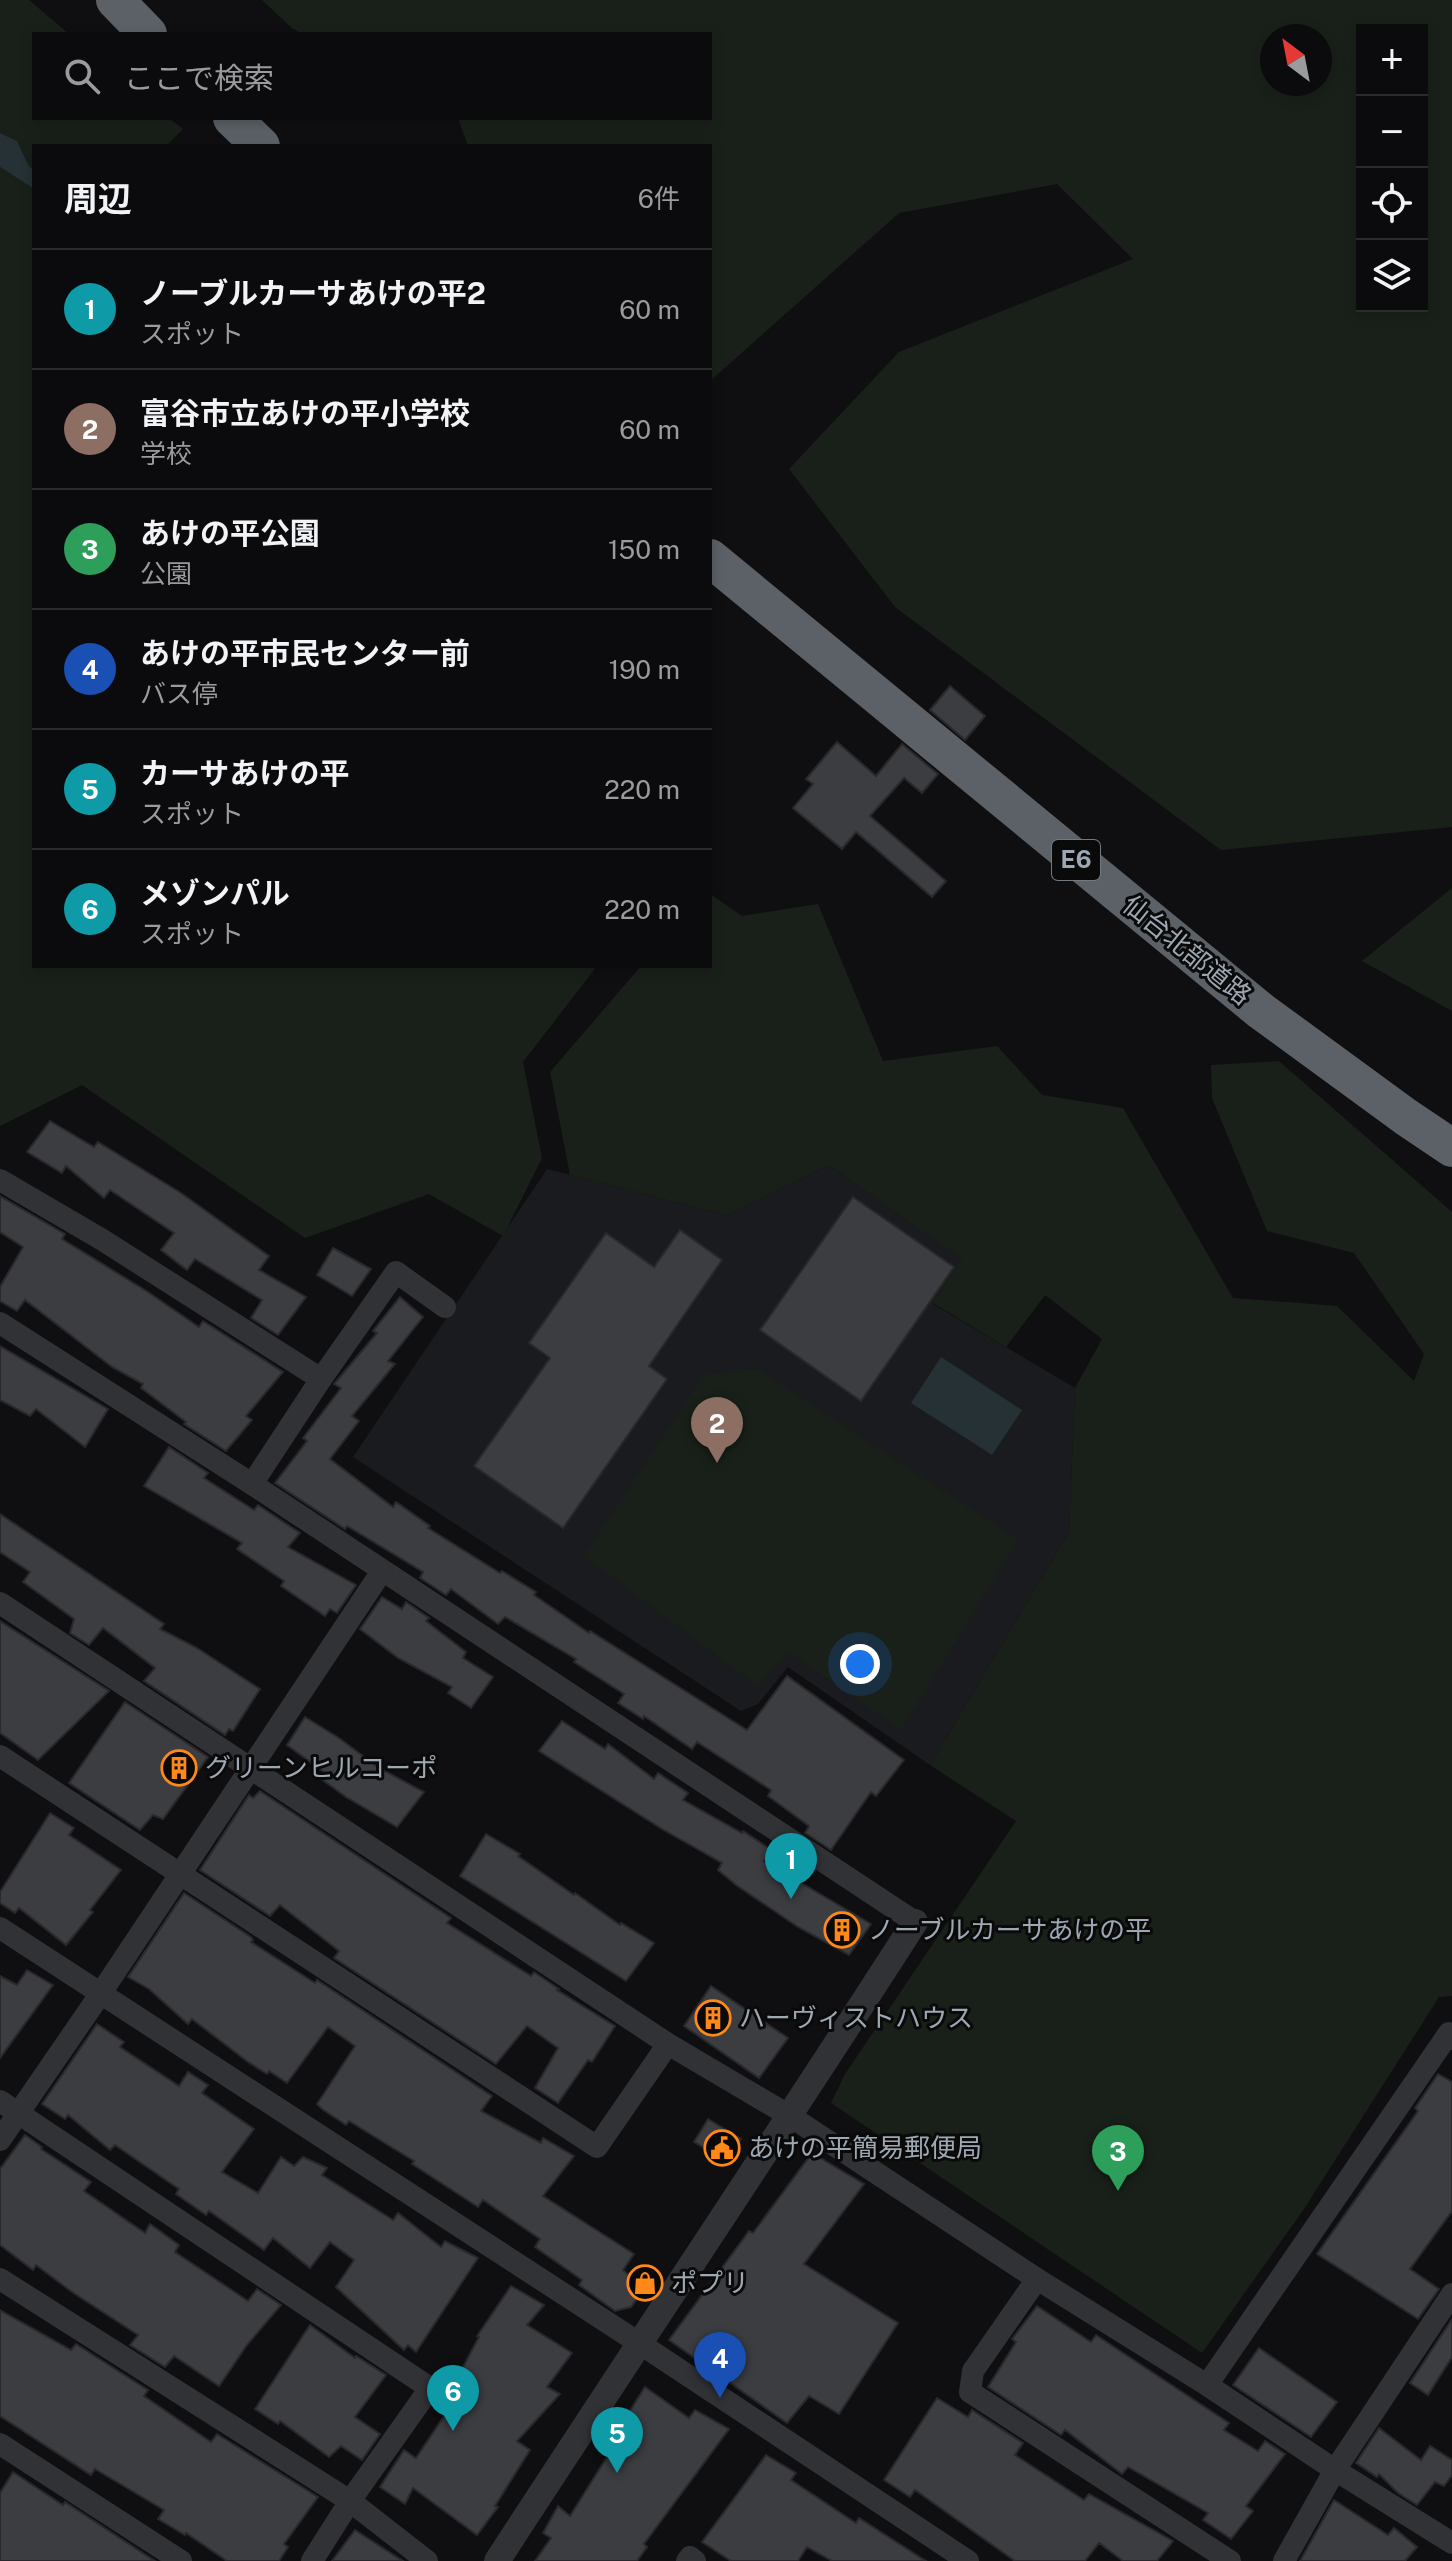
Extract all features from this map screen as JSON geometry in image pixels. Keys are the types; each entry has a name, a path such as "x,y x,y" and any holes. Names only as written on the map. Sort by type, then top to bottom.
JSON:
{"highway":[{"path":"115,0 146,32"},
{"path":"234,120 259,144"},
{"name":"仙台北部道路","path":"712,560 1261,1011 1452,1148"}],"street":[{"path":"0,1180 101,1239 321,1379"},
{"path":"252,1484 396,1272 445,1307"},
{"path":"0,1323 252,1484 915,1922 497,2561"},
{"path":"0,2140 9,2107 101,1993 382,1571"},
{"path":"0,1603 668,2044 790,2116 1037,2279 1452,2543"},
{"path":"0,1756 597,2147 668,2044"},
{"path":"0,1928 968,2561"},
{"path":"1207,2385 1449,2033 1452,2039"},
{"path":"9,2107 430,2388 350,2501 312,2561"},
{"path":"0,2279 350,2501 427,2561"},
{"path":"1037,2279 973,2371 970,2392 1230,2561"},
{"path":"1284,2561 1335,2470 1452,2294"},
{"path":"0,2444 181,2561"},
{"path":"687,2561 690,2557 695,2561"}],"shaded area":[{"path":"0,0 29,0 67,32 32,32 32,120 172,120 183,129 168,144 32,144 32,168 17,141 0,133"},
{"path":"262,0 1452,0 1452,827 1221,850 895,607 789,469 899,352 1133,259 1057,184 899,213 712,379 712,144 467,144 459,120 712,120 712,32 299,32"},
{"path":"0,133 17,141 32,168 32,188 0,167"},
{"path":"0,167 32,188 32,968 595,968 523,1062 542,1158 503,1236 429,1194 305,1238 82,1085 0,1126"},
{"path":"1452,888 1452,1011 1362,961"},
{"path":"712,895 742,916 818,904 883,1061 997,1046 1042,1095 1123,1108 1233,1298 1337,1306 1414,1381 1424,1354 1354,1253 1267,1231 1212,1098 1211,1065 1279,1061 1452,1212 1452,1996 1439,1997 1304,2209 1202,2353 831,2103 845,2074 1016,1821 930,1765 1069,1532 1075,1388 1102,1339 1045,1295 1006,1347 933,1303 962,1259 829,1165 727,1215 570,1175 550,1072 639,968 712,968"},
{"path":"829,1165 963,1259 933,1304 1075,1388 1069,1532 930,1765 788,1667 758,1704 741,1711 353,1457 547,1169 727,1215"},
{"path":"941,1357 1022,1410 992,1455 911,1403"},
{"path":"757,1369 1018,1540 901,1730 788,1651 757,1686 584,1556 704,1375"}],"building":[{"path":"950,686 985,716 965,740 930,710"},
{"path":"837,742 876,776 902,744 938,774 922,793 904,778 870,816 946,881 932,897 856,832 842,849 793,808 813,784 806,779"},
{"path":"50,1121 94,1147 98,1142 181,1193 269,1256 259,1270 306,1297 278,1335 251,1318 262,1300 195,1259 187,1270 161,1250 174,1233 110,1190 104,1198 66,1166 62,1173 27,1152"},
{"path":"0,1196 65,1234 62,1239 199,1327 203,1321 283,1372 246,1416 252,1420 226,1451 184,1424 186,1422 141,1388 143,1384 112,1367 25,1300 17,1311 0,1301 0,1287 23,1247 0,1232"},
{"path":"853,1197 954,1267 861,1401 760,1330"},
{"path":"680,1230 722,1260 649,1366 667,1379 563,1528 474,1466 550,1358 529,1343 606,1233 654,1267"},
{"path":"333,1248 371,1269 352,1296 317,1275"},
{"path":"400,1297 423,1317 388,1361 395,1364 352,1416 359,1421 330,1459 393,1507 396,1502 430,1526 428,1528 536,1592 534,1595 589,1633 747,1730 787,1676 904,1760 876,1796 871,1792 831,1850 805,1833 809,1826 768,1796 771,1790 697,1742 692,1749 644,1716 643,1719 618,1703 624,1694 574,1662 576,1659 505,1617 498,1624 451,1589 446,1595 420,1578 423,1572 347,1526 345,1529 275,1483 307,1441 303,1438 341,1388 334,1384 377,1333 373,1331"},
{"path":"0,1346 108,1409 85,1447 36,1409 30,1416 0,1400"},
{"path":"169,1447 208,1473 204,1478 254,1510 258,1505 300,1533 288,1547 356,1585 337,1613 330,1609 325,1616 281,1586 284,1581 237,1549 242,1543 144,1486"},
{"path":"0,1514 164,1624 160,1629 197,1648 260,1689 233,1731 229,1729 225,1735 144,1681 155,1668 103,1628 89,1645 70,1633 74,1619 23,1582 30,1572 0,1552"},
{"path":"382,1597 402,1609 406,1602 429,1618 426,1621 466,1652 463,1658 493,1677 471,1708 448,1693 452,1687 398,1658 360,1629"},
{"path":"0,1621 109,1691 38,1760 0,1733"},
{"path":"125,1702 208,1757 163,1819 153,1815 140,1830 69,1783"},
{"path":"305,1717 379,1768 424,1792 397,1827 320,1778 324,1772 287,1745"},
{"path":"562,1721 605,1749 608,1744 654,1779 658,1773 688,1793 683,1800 743,1831 773,1851 764,1861 871,1924 849,1955 798,1927 736,1885 718,1870 722,1863 539,1751"},
{"path":"260,1791 451,1918 447,1923 531,1976 534,1972 615,2026 592,2062 588,2060 558,2103 535,2088 558,2048 527,2026 496,2064 334,1958 339,1951 280,1905 270,1916 200,1870 249,1795 253,1798"},
{"path":"50,1813 74,1828 69,1835 121,1870 66,1945 19,1908 15,1913 0,1903 0,1892"},
{"path":"486,1834 520,1854 518,1856 620,1925 654,1943 626,1981 460,1876"},
{"path":"184,1893 251,1937 251,1942 315,1983 317,1980 492,2096 481,2111 541,2143 543,2138 574,2156 543,2196 634,2254 623,2270 644,2289 631,2307 615,2311 579,2285 582,2280 535,2247 540,2239 483,2200 478,2207 412,2164 414,2161 349,2121 346,2125 322,2109 317,2104 355,2046 328,2027 287,2083 248,2062 192,2019 188,2024 149,1989 128,1977"},
{"path":"27,1970 53,1985 0,2058 0,1976 17,1985"},
{"path":"711,1986 788,2038 759,2078 684,2026"},
{"path":"97,2024 124,2042 120,2047 179,2086 188,2072 208,2085 202,2093 254,2129 222,2172 258,2193 281,2157 294,2166 303,2157 327,2168 322,2175 393,2220 398,2213 441,2247 445,2241 478,2258 416,2352 408,2345 404,2350 336,2287 354,2260 330,2242 310,2268 273,2238 264,2250 209,2211 206,2215 176,2194 179,2189 115,2145 110,2150 68,2115 65,2119 42,2104"},
{"path":"1438,2074 1452,2082 1452,2211 1410,2269 1439,2289 1418,2319 1317,2254 1418,2111 1415,2108"},
{"path":"708,2119 741,2139 724,2159 694,2142"},
{"path":"25,2135 91,2182 84,2191 145,2233 150,2224 179,2245 175,2252 248,2301 257,2289 281,2305 247,2345 219,2386 174,2356 165,2367 130,2345 138,2335 36,2265 33,2270 0,2245 0,2169"},
{"path":"812,2153 864,2184 804,2264 898,2323 839,2414 809,2396 787,2423 669,2340 749,2231 753,2233"},
{"path":"511,2286 544,2305 527,2325 572,2353 547,2387 560,2394 517,2441 530,2450 495,2506 498,2507 477,2535 413,2488 405,2504 380,2487 404,2450 416,2458 452,2404 463,2410 466,2407 456,2398 462,2389 454,2384 477,2336"},
{"path":"1037,2306 1091,2342 1096,2335 1229,2423 1224,2430 1258,2451 1265,2441 1285,2454 1246,2506 1253,2511 1231,2539 1203,2520 1208,2513 1128,2467 1122,2474 1065,2430 1061,2435 988,2387 1016,2342 1012,2339"},
{"path":"0,2310 71,2350 76,2344 148,2390 144,2396 211,2442 217,2434 318,2497 284,2544 288,2547 279,2561 227,2561 186,2533 158,2519 164,2510 95,2469 91,2475 0,2416"},
{"path":"1452,2319 1452,2357 1428,2395 1410,2383"},
{"path":"310,2325 355,2358 386,2375 355,2417 380,2434 362,2460 341,2446 329,2457 280,2421 278,2424 255,2409"},
{"path":"1259,2348 1337,2402 1311,2437 1233,2385"},
{"path":"645,2387 689,2418 695,2410 729,2429 644,2544 647,2547 637,2561 535,2561 551,2538 543,2533 558,2506 570,2516 624,2430 619,2428"},
{"path":"937,2398 968,2417 972,2410 1023,2443 1015,2455 1084,2500 1089,2494 1173,2541 1157,2561 1123,2561 1099,2543 1085,2561 1015,2561 915,2490 910,2497 884,2480"},
{"path":"1379,2428 1421,2460 1430,2446 1452,2460 1452,2475 1444,2486 1435,2482 1417,2505 1398,2493 1379,2474 1377,2477 1356,2463"},
{"path":"766,2455 796,2473 791,2480 856,2523 859,2518 926,2561 832,2561 807,2547 798,2561 731,2561 702,2542"},
{"path":"13,2472 155,2561 0,2561 0,2493"},
{"path":"1334,2500 1388,2535 1394,2528 1417,2547 1405,2561 1300,2561"},
{"path":"355,2530 403,2561 332,2561"}],"place":[{"name":"富谷市立あけの平小学校","path":"717,1463"},
{"name":"グリーンヒルコーポ","path":"179,1768"},
{"name":"ノーブルカーサあけの平2","path":"791,1899"},
{"name":"ノーブルカーサあけの平","path":"842,1930"},
{"name":"ハーヴィストハウス","path":"713,2018"},
{"name":"あけの平簡易郵便局","path":"722,2148"},
{"name":"あけの平公園","path":"1118,2191"},
{"name":"ポプリ","path":"645,2283"},
{"name":"あけの平市民センター前","path":"720,2398"},
{"name":"メゾンパル","path":"453,2431"},
{"name":"カーサあけの平","path":"617,2473"}]}
